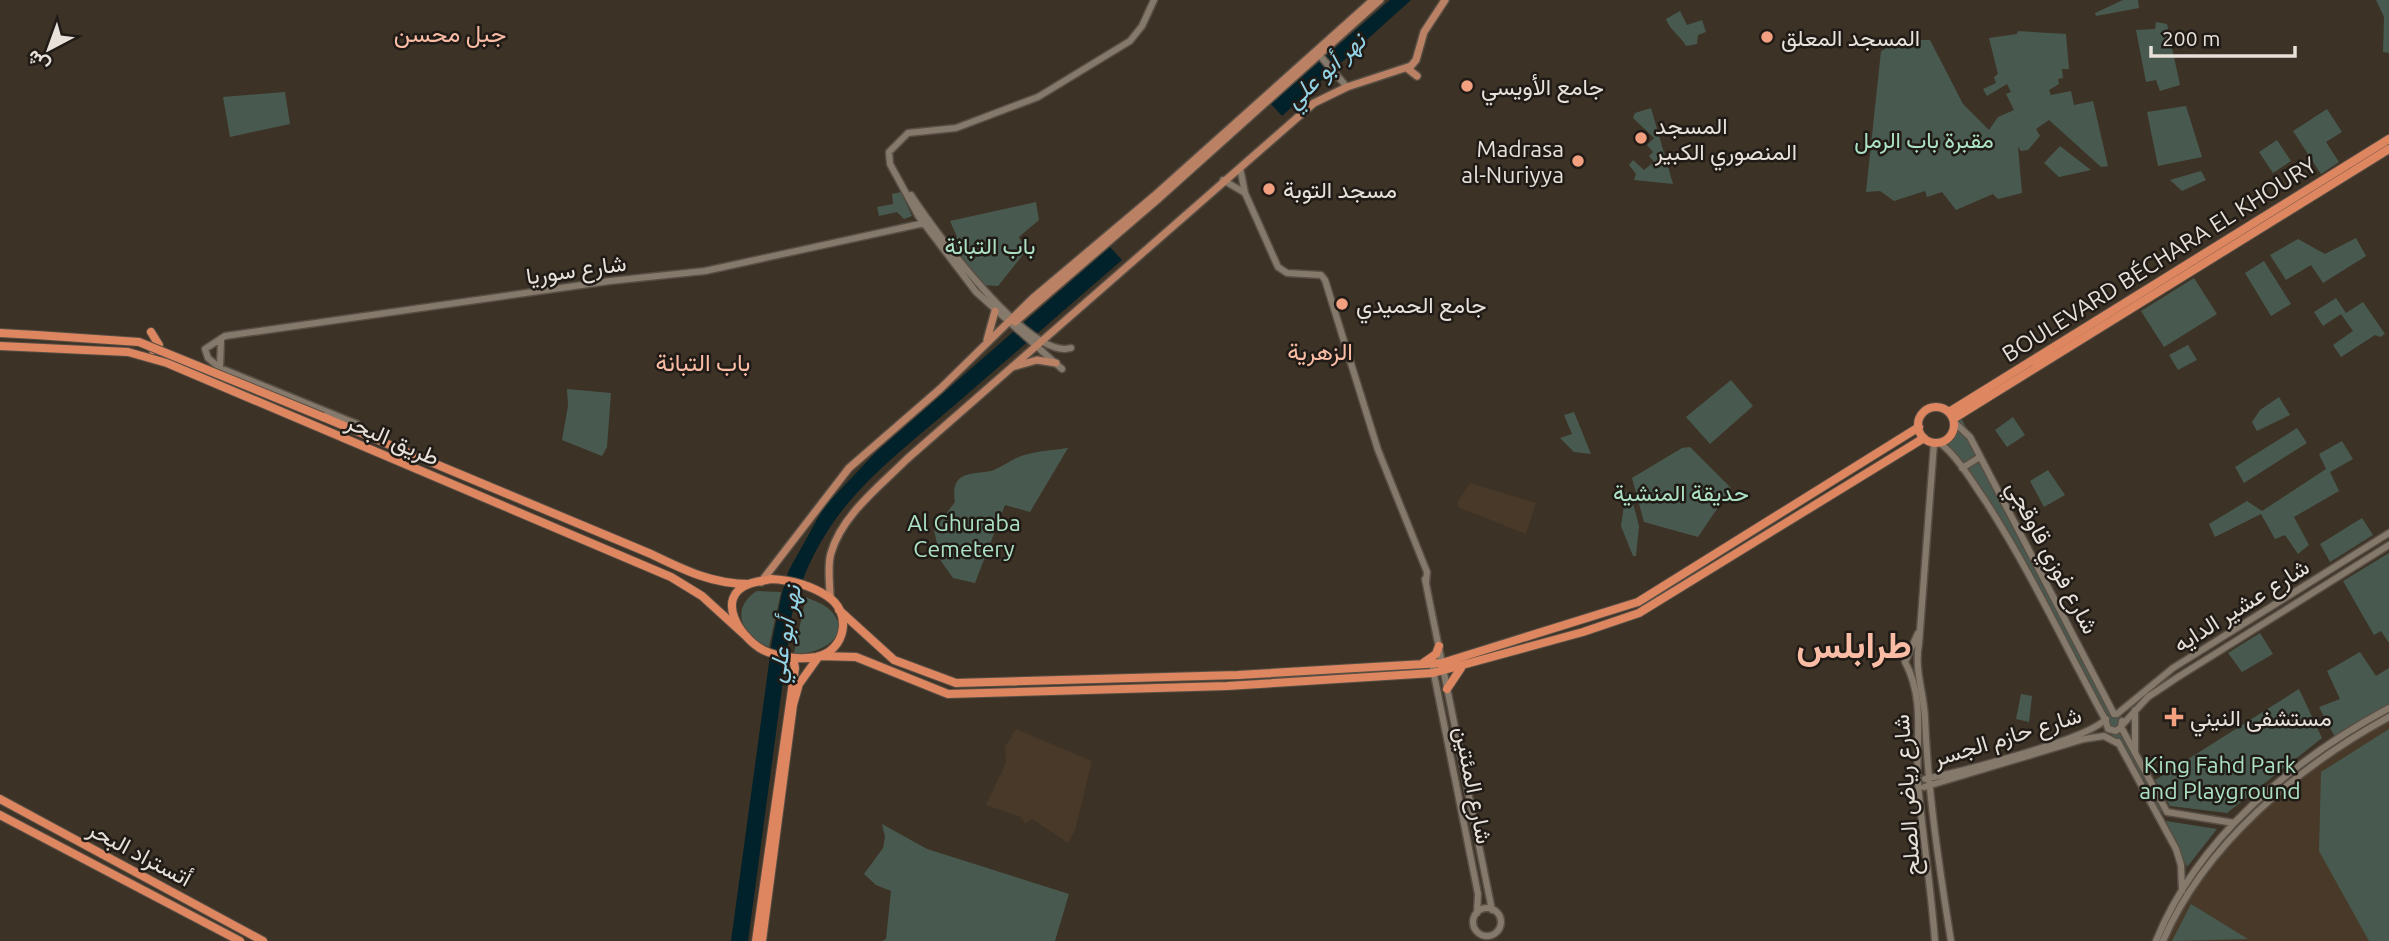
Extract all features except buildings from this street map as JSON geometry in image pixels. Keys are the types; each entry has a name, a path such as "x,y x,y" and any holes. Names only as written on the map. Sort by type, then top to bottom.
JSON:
{"highway":[{"name":"BOULEVARD BÉCHARA EL KHOURY","path":"1952,418 2389,139"},
{"name":"BOULEVARD BÉCHARA EL KHOURY","path":"1952,418 2389,149"},
{"path":"62,349 92,341 157,350 158,341 151,332"},
{"name":"طريق البحر","path":"0,333 139,342 641,549 696,576 727,584 749,584"},
{"name":"طريق البحر","path":"0,346 128,352 167,363 671,577 702,596 747,637"},
{"path":"1941,407 1952,418 1953,433 1937,443 1924,438 1919,427 1922,414 1931,408 1941,407"},
{"path":"1433,669 1420,665 956,682 894,660 839,610 830,597 807,586 783,580 749,584 734,597 731,607 735,621 747,637 766,651 793,657 856,657 948,694 1227,686 1433,669 1637,602 1919,427"},
{"path":"1443,667 1463,666 1639,613 1924,438"},
{"path":"762,941 793,705 799,684 819,656 838,644 843,635 844,626 839,610"},
{"path":"1420,665 1436,654 1439,646"},
{"path":"756,941 795,668 793,657"},
{"path":"1447,688 1463,666"},
{"path":"995,682 995,693"},
{"name":"أتستراد البحر","path":"0,799 263,941"},
{"name":"أتستراد البحر","path":"0,814 240,941"}],"main road":[{"path":"1319,55 1373,0"},
{"path":"761,582 837,480 984,347 1380,0"},
{"path":"830,597 830,555 856,510 906,458 1036,340 1314,103 1347,87 1408,69 1416,60 1422,36 1445,0"},
{"path":"1408,69 1417,76"},
{"path":"984,347 995,311"},
{"path":"1008,368 1037,360 1059,366"}],"street":[{"path":"1059,366 1036,340 995,311 976,292 927,223 888,155 890,149 902,137 911,133 956,128 1038,97 1130,41 1142,26 1154,0"},
{"path":"1319,55 1347,87"},
{"path":"1240,166 1245,193"},
{"path":"1223,180 1245,193"},
{"name":"شارع المئتين","path":"1245,193 1280,271 1314,273 1324,277 1372,430 1419,555 1493,910"},
{"path":"927,223 989,298 1014,323"},
{"name":"شارع سوريا","path":"223,338 610,281 705,271 927,223"},
{"path":"220,368 223,338"},
{"path":"223,338 205,349 208,358 220,368 357,424 360,432"},
{"path":"1036,340 1056,349 1071,348"},
{"name":"شارع فوزي قاوقجي","path":"1952,418 1966,432 1980,457 2122,726"},
{"path":"1914,651 1937,443"},
{"name":"شارع فوزي قاوقجي","path":"1937,443 1962,468 1994,515 2028,572 2112,731"},
{"path":"1962,468 1980,457"},
{"path":"1994,515 1999,506 2007,509"},
{"name":"شارع عشير الدايه","path":"2106,721 2172,668 2389,533"},
{"name":"شارع عشير الدايه","path":"2122,726 2135,708 2178,677 2389,545"},
{"name":"شارع رياض الصلح","path":"1914,651 1925,716 1928,787 1951,941"},
{"name":"شارع رياض الصلح","path":"1914,651 1905,662 1913,678 1919,716 1918,780 1936,941"},
{"name":"شارع المئتين","path":"1433,669 1478,894 1477,913"},
{"path":"2135,708 2135,753"},
{"path":"2156,941 2182,891 2234,823 2290,772 2389,708"},
{"path":"2163,941 2192,890 2233,838 2261,808 2317,762 2389,718"},
{"name":"شارع حازم الجسر","path":"1918,780 2054,742 2106,721"},
{"path":"2182,891 2179,858 2112,731 2122,726 2165,810 2174,815 2234,823"},
{"name":"شارع حازم الجسر","path":"1919,788 2084,739 2104,736 2119,744"},
{"path":"2157,815 2165,810"},
{"path":"1927,848 1936,847"},
{"path":"1493,910 1499,915 1501,923 1496,938 1486,939 1473,925 1477,913 1493,910"}],"shaded area":[{"path":"1470,483 1536,503 1526,534 1458,507 1458,501"},
{"path":"2389,715 2389,941 2164,941 2205,859 2260,797 2337,741"},
{"path":"1016,729 1092,761 1075,830 1068,843 1032,819 1025,824 1021,817 986,805 1006,763 1005,747"}],"green space":[{"path":"2123,0 2138,0 2139,8 2096,16 2095,13"},
{"path":"2376,0 2389,0 2389,53 2383,52 2384,17"},
{"path":"1680,11 1687,25 1702,20 1706,32 1698,35 1697,44 1686,46 1668,23 1666,19"},
{"path":"2156,22 2167,24 2180,85 2160,91 2156,80 2146,82 2136,30 2155,29"},
{"name":"مقبرة باب الرمل","path":"2018,31 2066,34 2069,69 2062,69 2063,78 2058,79 2059,84 2049,90 2051,95 2071,91 2074,105 2093,101 2108,166 2101,167 2049,120 2036,129 2040,136 2028,150 2021,151 2018,147 2022,193 1998,199 1993,194 1956,210 1942,192 1927,197 1925,191 1894,201 1880,191 1866,192 1881,51 1902,40 1930,40 1963,104 1989,130 1998,117 2014,110 2006,94 2011,92 2007,84 1987,96 1983,89 1996,83 1994,77 1998,74 1989,38 2017,34"},
{"path":"285,92 290,124 230,137 223,97"},
{"path":"2186,106 2202,157 2158,166 2147,112"},
{"path":"1651,108 1673,184 1634,180 1636,174 1629,165 1633,160 1644,170 1654,162 1649,156 1653,152 1647,145 1654,138 1633,118 1635,113"},
{"path":"2327,109 2342,132 2326,142 2339,162 2321,174 2293,131"},
{"path":"2277,140 2291,161 2273,173 2259,152"},
{"path":"2060,146 2091,170 2059,177 2044,163"},
{"path":"2201,171 2206,180 2182,191 2170,180"},
{"path":"901,192 912,216 904,219 897,212 879,216 877,207 893,204 892,194"},
{"name":"باب التبانة","path":"1036,202 1039,220 1019,237 1026,251 998,286 983,285 950,241 957,237 950,221"},
{"path":"2356,238 2366,256 2323,283 2311,265 2286,280 2270,255 2298,239 2325,254"},
{"path":"2264,261 2291,304 2271,316 2245,273"},
{"path":"2194,278 2217,314 2164,347 2141,311"},
{"path":"2336,298 2346,313 2363,302 2385,334 2380,337 2375,335 2341,357 2333,345 2353,331 2341,314 2323,326 2314,312"},
{"path":"2188,345 2197,360 2178,370 2169,355"},
{"path":"1731,380 1753,406 1710,444 1686,417"},
{"path":"567,389 611,393 607,447 602,456 562,440 568,406"},
{"path":"2279,397 2290,415 2257,431 2252,422 2260,410"},
{"path":"1574,412 1591,454 1574,452 1560,438 1572,434 1564,415"},
{"path":"1958,412 2148,777 2164,802 2157,821 1989,501 1944,443"},
{"path":"2013,417 2025,435 2007,447 1995,430"},
{"path":"2297,428 2307,443 2244,483 2235,467"},
{"path":"2342,441 2353,459 2330,472 2339,491 2294,517 2309,545 2298,554 2285,535 2275,539 2261,514 2215,537 2209,524 2247,501 2262,511 2326,469 2319,454"},
{"name":"حديقة المنشية","path":"1690,447 1731,488 1698,537 1644,522 1632,478 1682,448"},
{"name":"Al Ghuraba Cemetery","path":"1068,448 1030,512 1005,505 975,583 953,578 941,561 934,530 955,502 954,491 960,478 994,470 1024,455"},
{"path":"2048,470 2065,495 2044,507 2030,481"},
{"path":"1626,492 1630,492 1639,526 1636,556 1633,556 1621,526"},
{"path":"2362,518 2373,535 2330,562 2320,544"},
{"path":"2389,553 2389,643 2381,631 2374,635 2343,581"},
{"path":"757,591 781,592 769,647 752,636 742,622 743,606"},
{"path":"806,597 829,609 837,620 839,629 836,636 822,648 794,653"},
{"path":"2260,633 2273,654 2242,672 2228,653"},
{"path":"2360,652 2376,676 2389,668 2389,715 2337,741 2319,707 2340,699 2327,671"},
{"name":"King Fahd Park and Playground","path":"2299,689 2322,738 2227,813 2170,806 2155,780"},
{"path":"2021,694 2032,696 2029,722 2016,719"},
{"path":"2389,729 2389,941 2369,941 2319,851 2321,772"},
{"path":"2166,821 2217,829 2187,867"},
{"path":"882,824 927,849 1069,894 1055,941 882,941 886,939 891,891 876,885 864,874 883,848 885,837"},
{"path":"2191,904 2248,939 2172,941"}],"water":[{"name":"نهر أبو علي","path":"1390,0 1411,0 1282,116 1271,104"},
{"name":"نهر أبو علي","path":"1110,247 1122,260 883,467 859,490 820,544 804,576 792,614 748,941 731,941 772,641 789,570 824,507 876,452"}],"place":[{"name":"المسجد المعلق","path":"1767,37"},
{"name":"جامع الأويسي","path":"1467,86"},
{"name":"المسجد المنصوري الكبير","path":"1641,138"},
{"name":"Madrasa al-Nuriyya","path":"1578,161"},
{"name":"مسجد التوبة","path":"1269,189"},
{"name":"جامع الحميدي","path":"1342,304"},
{"name":"مستشفى النيني","path":"2174,717"}],"district":[{"name":"جبل محسن","path":"450,33"},
{"name":"الزهرية","path":"1320,351"},
{"name":"باب التبانة","path":"703,362"},
{"name":"طرابلس","path":"1854,644"}]}
